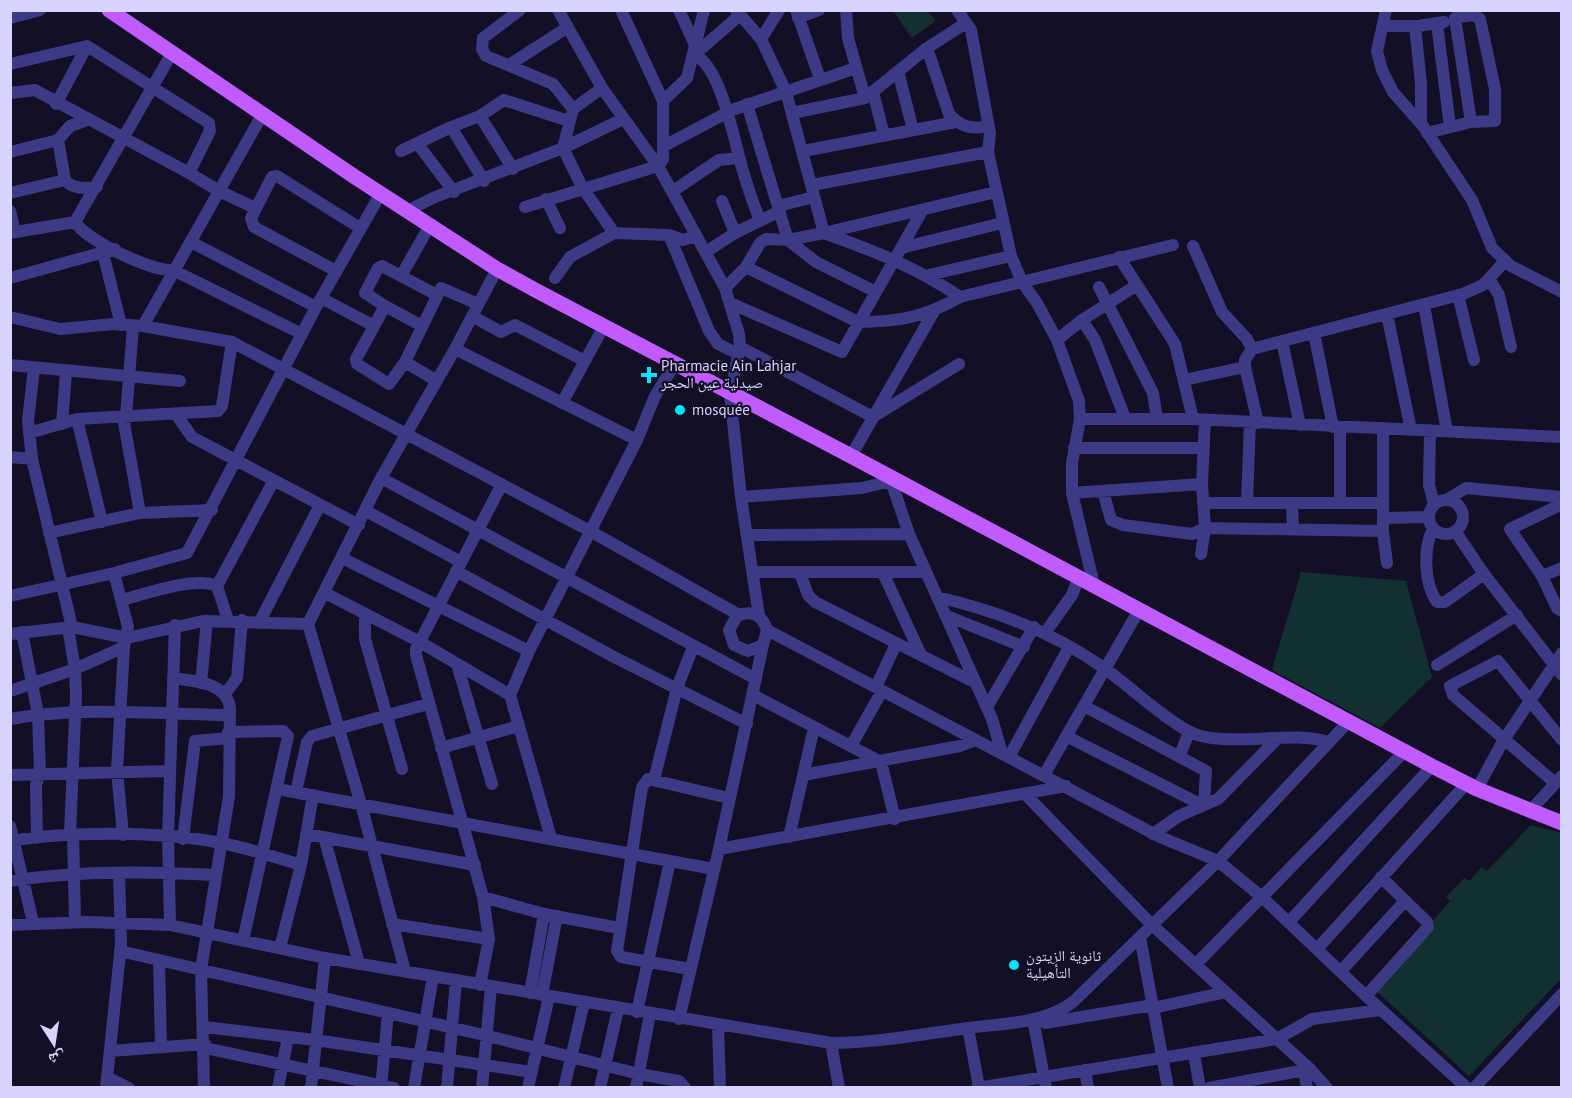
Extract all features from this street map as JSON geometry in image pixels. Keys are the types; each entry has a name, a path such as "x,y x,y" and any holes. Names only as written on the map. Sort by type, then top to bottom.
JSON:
{"main road":[{"path":"109,10 262,115 497,269 1406,750 1432,766 1472,786 1562,823"}],"street":[{"path":"10,18 40,10"},
{"path":"520,10 489,32 482,42 486,56 553,84 571,115"},
{"path":"525,207 658,166 663,159 663,101 621,10"},
{"path":"679,10 694,50 705,63 729,112 739,158 760,219"},
{"path":"663,101 682,85 705,10"},
{"path":"761,39 779,10"},
{"path":"819,10 797,14 820,79"},
{"path":"846,10 848,38 856,68 884,135"},
{"path":"957,10 971,30 989,126 988,152 1011,256 1022,282 1037,303 1057,340 1077,390 1080,419 1074,448 1072,493 1094,585"},
{"path":"1386,10 1377,51 1382,70 1393,92 1424,128 1472,200 1492,248 1505,261 1562,292"},
{"path":"562,12 602,88 658,166 673,191 725,288 730,303 739,334 739,350 730,394 741,497 759,616 767,630 1153,834 1218,861 1318,948 1366,996 1467,1088"},
{"path":"694,50 705,46 738,13 761,39 786,92 824,233"},
{"path":"1383,26 1437,24 1457,15 1474,15 1480,19 1495,89 1495,121 1424,128"},
{"path":"1457,15 1471,122"},
{"path":"792,113 869,95 927,48 966,23"},
{"path":"1437,24 1450,127"},
{"path":"1415,26 1424,128"},
{"path":"508,65 568,27"},
{"path":"56,104 87,46"},
{"path":"10,64 87,46 210,125 189,173"},
{"path":"927,48 949,114 956,122 974,129 989,126"},
{"path":"10,211 13,233 75,222 97,187 150,87 172,53"},
{"path":"664,147 747,104 856,68"},
{"path":"898,71 913,130"},
{"path":"602,88 571,115 563,148 582,188 614,233"},
{"path":"10,93 35,90 56,104 255,208"},
{"path":"401,151 480,116 504,100 571,115"},
{"path":"747,104 788,240 816,262 876,292"},
{"path":"132,326 191,242 262,115"},
{"path":"480,116 513,169"},
{"path":"409,210 563,148 623,119"},
{"path":"87,120 64,130 58,140 65,180 81,188 97,187"},
{"path":"803,151 956,122"},
{"path":"451,127 484,181"},
{"path":"10,152 58,140"},
{"path":"417,143 454,192"},
{"path":"706,252 735,233 813,191 988,152"},
{"path":"673,191 719,160 739,158"},
{"path":"336,271 254,227 251,218 272,177 277,176 360,228"},
{"path":"10,193 65,180"},
{"path":"725,288 746,267 760,243 766,239 788,240 824,233 996,192"},
{"path":"11,594 114,573 187,553 212,510 319,302 381,193"},
{"path":"546,200 560,228"},
{"path":"722,201 735,233"},
{"path":"730,303 842,352 922,211"},
{"path":"75,222 110,251 155,269 173,270 302,334"},
{"path":"901,248 1002,223"},
{"path":"401,276 430,225"},
{"path":"555,278 570,256 614,233 669,235 683,240 696,236"},
{"path":"824,233 895,259 928,275 960,297"},
{"path":"669,235 709,331 718,344 739,350 873,417"},
{"path":"191,242 374,326"},
{"path":"746,267 858,322 902,319 933,313 960,297 1173,245"},
{"path":"1193,246 1222,312 1252,349"},
{"path":"10,278 110,251"},
{"path":"110,251 132,326 124,417 140,513"},
{"path":"928,275 1011,256"},
{"path":"1119,257 1175,344 1199,419 1203,448 1202,484 1205,528 1201,554"},
{"path":"1247,502 1254,422 1245,360 1252,349 1424,305 1476,289 1489,279 1505,261"},
{"path":"422,326 365,295 378,268 384,266 437,295"},
{"path":"405,971 372,846 308,624 381,478 455,349 497,269"},
{"path":"1489,279 1499,295 1511,347"},
{"path":"1057,340 1082,320 1137,285"},
{"path":"385,306 356,359 357,364 389,384 405,362 441,288 445,287 478,304"},
{"path":"1099,287 1153,393 1157,419"},
{"path":"1458,295 1474,360"},
{"path":"1424,305 1447,431"},
{"path":"852,456 933,313"},
{"path":"1387,314 1411,430"},
{"path":"472,316 501,332 515,325 585,362"},
{"path":"10,317 60,329 132,326 232,342 590,531 739,615"},
{"path":"1082,320 1095,340 1125,418"},
{"path":"562,403 604,326"},
{"path":"1314,333 1336,427 1340,503"},
{"path":"1282,341 1300,425"},
{"path":"29,433 77,419 176,414 220,409 232,342"},
{"path":"455,349 637,440"},
{"path":"405,362 437,381"},
{"path":"551,838 510,695 544,620 637,440 655,396 675,364"},
{"path":"873,417 959,364"},
{"path":"10,365 180,381"},
{"path":"1185,380 1245,367"},
{"path":"34,368 29,433 32,459 62,584 75,669 71,773 75,922"},
{"path":"62,424 66,372"},
{"path":"176,414 192,437 359,525"},
{"path":"77,419 102,522"},
{"path":"1080,419 1199,419 1562,437"},
{"path":"1383,429 1383,524 1387,563"},
{"path":"1430,430 1429,485 1434,504 1426,564 1430,586 1437,602 1445,602 1484,574"},
{"path":"1074,448 1203,448"},
{"path":"10,457 32,459"},
{"path":"381,478 756,679"},
{"path":"741,497 862,488 890,478 909,534 987,707 1005,755"},
{"path":"228,620 217,586 274,480"},
{"path":"482,1088 488,1036 485,986 489,939 483,897 416,655 420,642 502,484"},
{"path":"1072,493 1202,484"},
{"path":"1434,504 1466,488 1562,497"},
{"path":"1103,491 1113,522 1192,534 1205,528 1293,528 1431,523 1444,534 1455,531 1462,523 1463,513 1457,504 1448,499"},
{"path":"1203,503 1383,503"},
{"path":"1292,504 1293,528"},
{"path":"1562,504 1510,530 1542,576 1557,608 1562,611"},
{"path":"260,621 320,505"},
{"path":"49,533 140,513 212,510"},
{"path":"366,511 544,620 747,724"},
{"path":"1455,531 1484,574 1562,675"},
{"path":"747,535 909,534"},
{"path":"342,558 529,651"},
{"path":"1542,576 1562,567"},
{"path":"753,572 926,572"},
{"path":"114,573 128,627 117,771 123,835"},
{"path":"800,573 808,595 815,602 976,683"},
{"path":"883,573 921,656"},
{"path":"987,707 1024,647 1072,595 1079,577"},
{"path":"122,600 188,584 206,583 217,586"},
{"path":"325,593 420,642 510,695"},
{"path":"937,597 986,609 1040,630 1106,669 1189,732 1239,739 1318,739 1328,742"},
{"path":"1044,775 1139,610"},
{"path":"759,616 752,613 739,615 731,622 729,630 734,645 748,651 763,645"},
{"path":"364,614 365,639 402,769"},
{"path":"1437,665 1517,615"},
{"path":"947,616 1024,647"},
{"path":"10,691 75,669 126,642 175,625 228,620 308,624"},
{"path":"225,694 237,678 242,620"},
{"path":"201,683 207,621"},
{"path":"170,925 168,837 175,625"},
{"path":"37,838 36,785 40,773 38,714 33,685 16,633 70,628 126,642"},
{"path":"679,1018 720,849 729,798 767,630"},
{"path":"851,746 879,689 896,644"},
{"path":"654,780 677,688 693,647"},
{"path":"1005,755 1069,647"},
{"path":"1318,948 1381,877 1472,786 1530,702 1553,663 1562,653"},
{"path":"1530,811 1558,780 1503,741 1453,695 1450,686 1498,661 1562,740"},
{"path":"457,664 492,784"},
{"path":"173,678 201,683 225,694 230,701 228,735 230,782 201,969 207,1087"},
{"path":"753,696 881,762 895,819"},
{"path":"183,839 195,741 228,735 284,731 288,736 309,738 428,704"},
{"path":"1084,706 1180,755 1206,771 1203,805"},
{"path":"10,719 38,714 74,713 229,715"},
{"path":"1033,1022 1067,1007 1218,861 1349,721"},
{"path":"441,748 519,726"},
{"path":"789,837 814,728"},
{"path":"1180,755 1189,732"},
{"path":"243,941 288,736"},
{"path":"1066,736 1203,805"},
{"path":"296,792 309,738"},
{"path":"1153,834 1179,816 1218,799 1278,738"},
{"path":"803,775 881,762 976,740"},
{"path":"1196,964 1406,750"},
{"path":"1289,922 1432,766"},
{"path":"10,775 170,771"},
{"path":"690,969 621,957 617,948 643,783 648,779 654,780 729,798"},
{"path":"720,849 895,819 1066,786"},
{"path":"277,789 714,869"},
{"path":"280,948 301,865 313,795"},
{"path":"1026,795 1151,924 1277,1039 1326,1088"},
{"path":"10,826 33,922"},
{"path":"13,840 72,834 168,837 220,843 301,865"},
{"path":"306,834 475,865"},
{"path":"324,837 359,963"},
{"path":"636,1088 649,961 670,861"},
{"path":"10,881 119,873 215,874"},
{"path":"119,873 120,951 106,1082 129,1088"},
{"path":"1366,996 1428,927 1428,922 1381,877"},
{"path":"483,897 544,914 619,928"},
{"path":"1341,971 1406,901"},
{"path":"528,1088 538,1048 544,914"},
{"path":"540,995 557,916"},
{"path":"11,925 33,922 170,925 325,958 718,1026 831,1043 882,1041 968,1028 1033,1022 1153,1006 1226,992"},
{"path":"392,924 489,939"},
{"path":"1140,937 1168,1088"},
{"path":"120,951 679,1082 685,1088"},
{"path":"311,1088 325,958"},
{"path":"159,960 162,1047"},
{"path":"414,1088 433,976"},
{"path":"447,1088 456,980"},
{"path":"1474,1088 1562,994"},
{"path":"564,1088 584,1002"},
{"path":"600,1088 618,1009"},
{"path":"968,1028 978,1087 1045,1082 1085,1070 1277,1039 1312,1019 1381,1010"},
{"path":"110,1051 205,1046 312,1071 346,1083 385,1087 384,1050 388,1013"},
{"path":"1033,1022 1045,1082"},
{"path":"718,1026 720,1088"},
{"path":"205,1028 315,1040 532,1072"},
{"path":"278,1088 288,1037"},
{"path":"831,1043 838,1088"},
{"path":"1194,1054 1200,1088"},
{"path":"1209,1088 1261,1083 1307,1069"},
{"path":"1307,1069 1307,1088"},
{"path":"1085,1070 1088,1088"}],"green space":[{"path":"893,11 928,11 936,21 912,38"},
{"path":"1301,572 1406,581 1432,677 1380,728 1272,670"},
{"path":"1531,825 1561,833 1561,979 1469,1076 1374,989 1450,901 1446,897 1464,878 1470,881 1481,867 1487,871"}],"place":[{"name":"Pharmacie Ain Lahjar صيدلية عين الحجر","path":"649,375"},
{"name":"mosquée","path":"680,410"},
{"name":"ثانوية الزيتون التأهيلية","path":"1014,965"}]}
